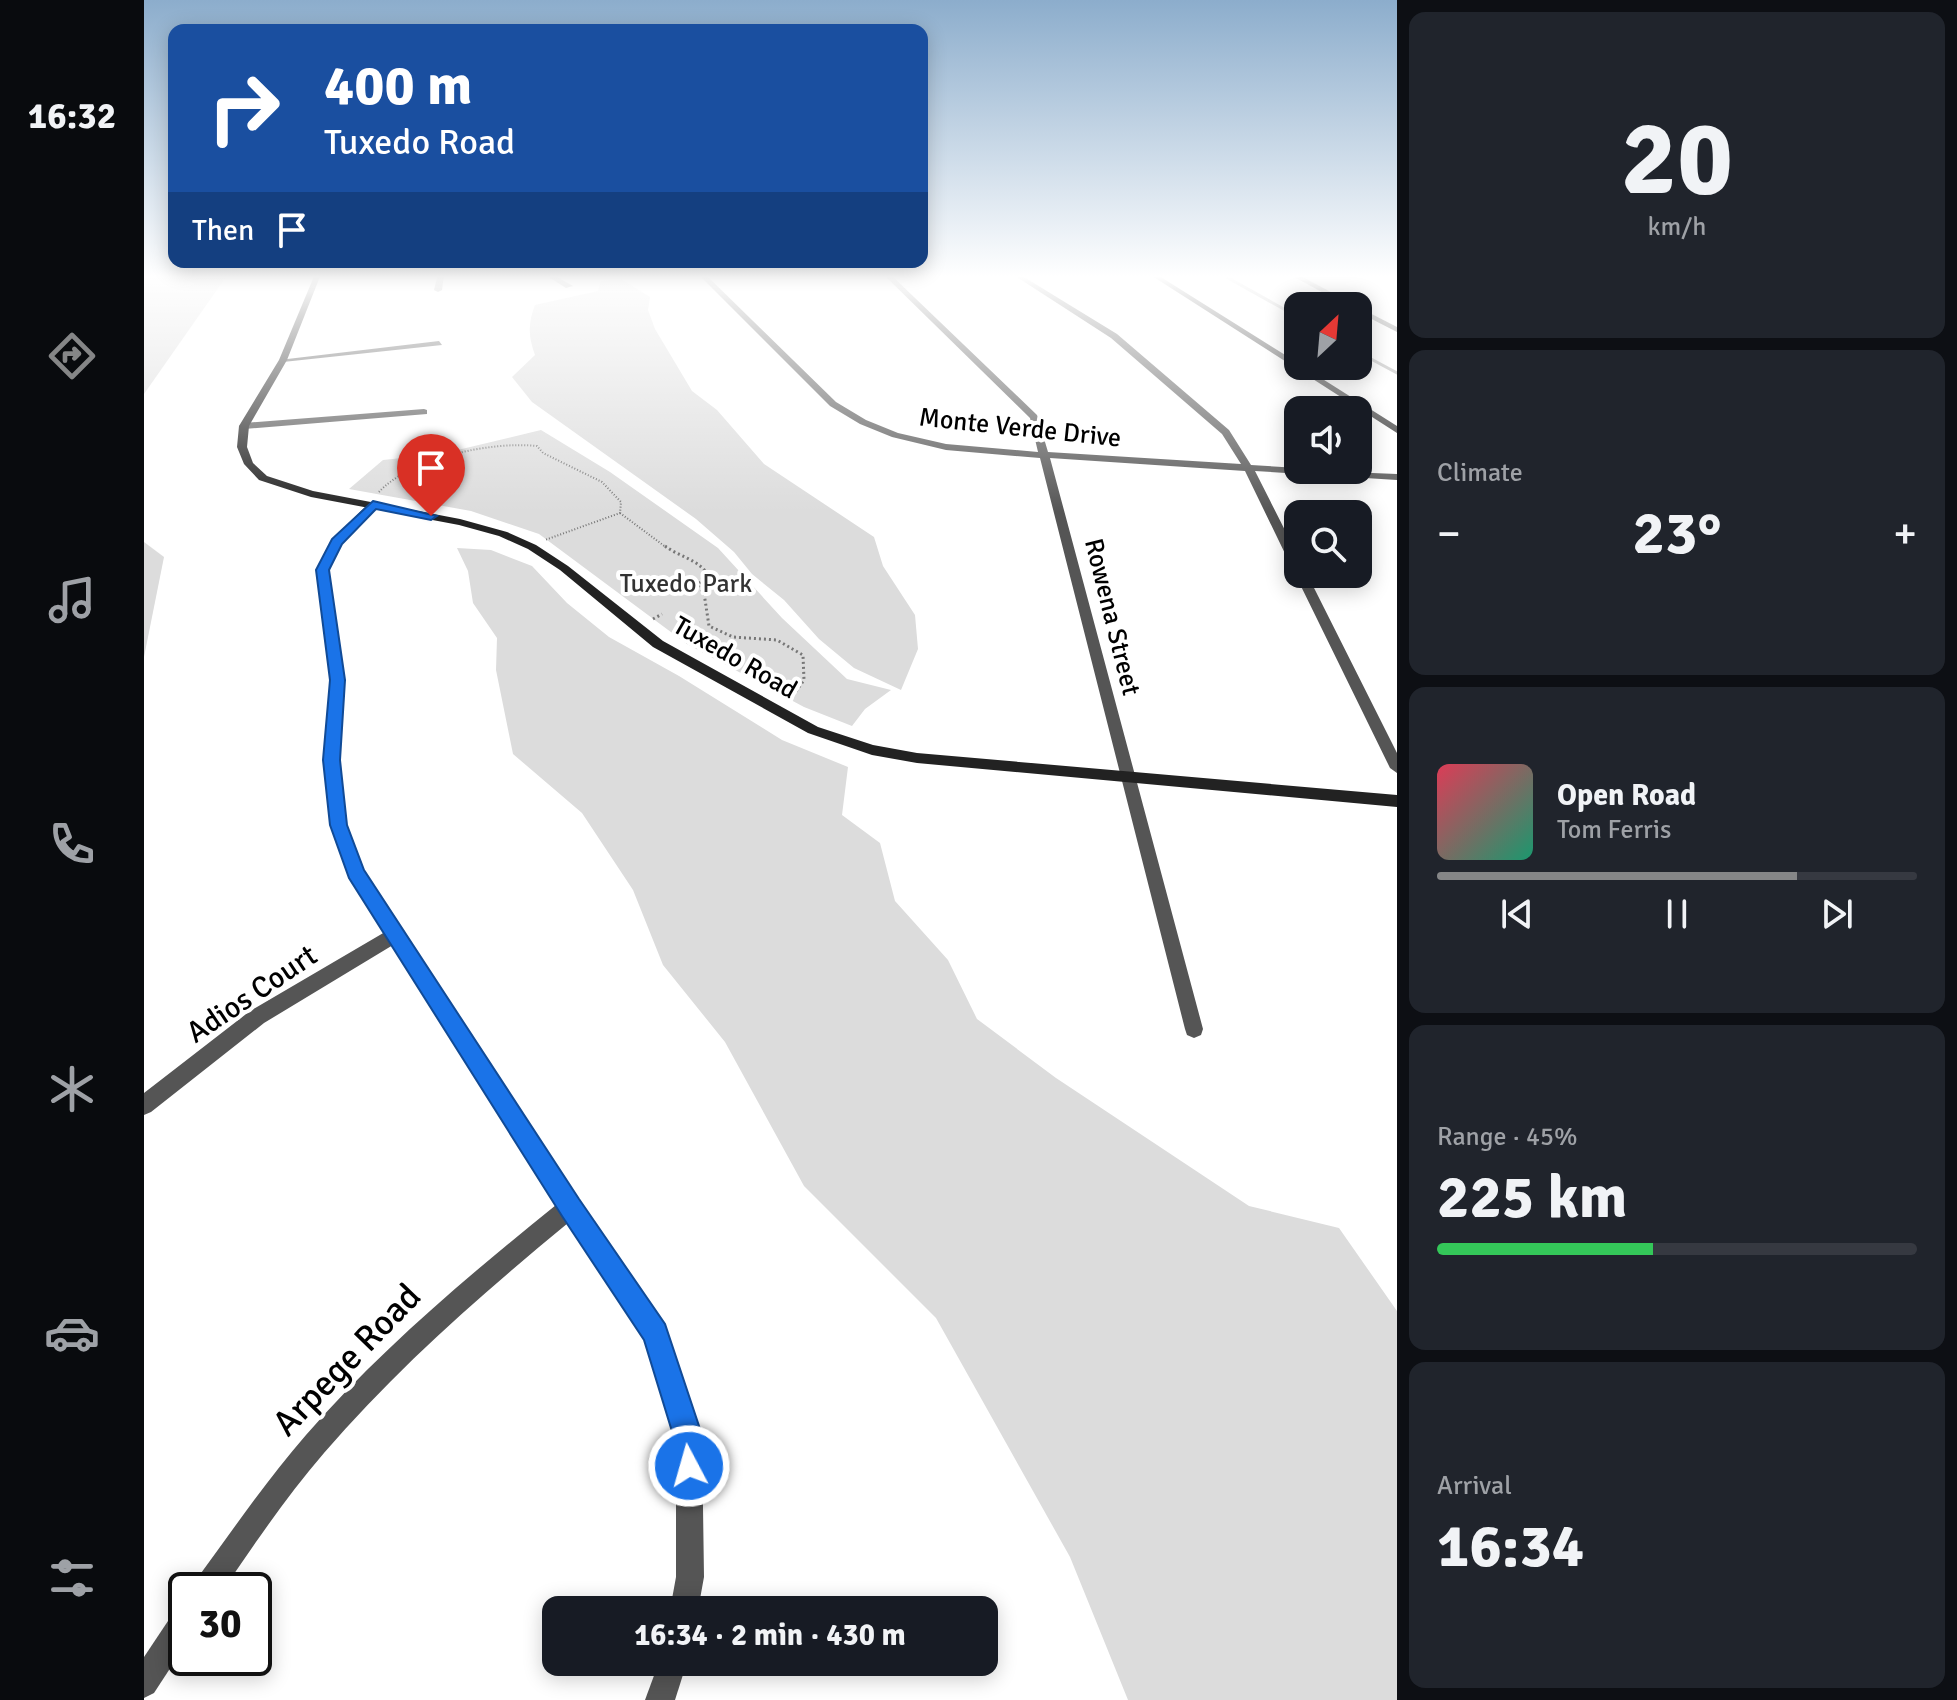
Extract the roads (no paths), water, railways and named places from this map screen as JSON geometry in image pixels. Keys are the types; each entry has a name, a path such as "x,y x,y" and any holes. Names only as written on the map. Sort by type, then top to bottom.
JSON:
{"street":[{"path":"244,426 286,353"},
{"path":"283,360 344,353"},
{"name":"Monte Verde Drive","path":"782,353 833,404 851,417 881,432 943,447 1397,477"},
{"name":"Rowena Street","path":"970,353 1028,408 1046,456 1194,1029"},
{"path":"1134,353 1226,432 1249,469 1284,540"},
{"path":"1277,353 1397,430"},
{"path":"244,426 424,412"},
{"name":"Tuxedo Road","path":"244,426 242,447 249,464 263,478 311,494 375,499 503,534 532,547 564,568 658,644 813,730 847,742 917,758 1397,801"},
{"path":"375,499 336,542 322,570 337,680 332,760 338,825 356,873 570,1207 655,1333 689,1438 690,1577 687,1596"},
{"path":"1308,588 1397,768"},
{"name":"Adios Court","path":"144,1105 257,1017 395,935"},
{"name":"Arpege Road","path":"219,1572 284,1481 379,1375 477,1283 570,1207"},
{"path":"144,1683 168,1646"},
{"path":"660,1700 668,1676"}],"waterway":[{"path":"1372,360 1397,373"}],"park label":[{"name":"Tuxedo Park","path":"686,584"}]}
